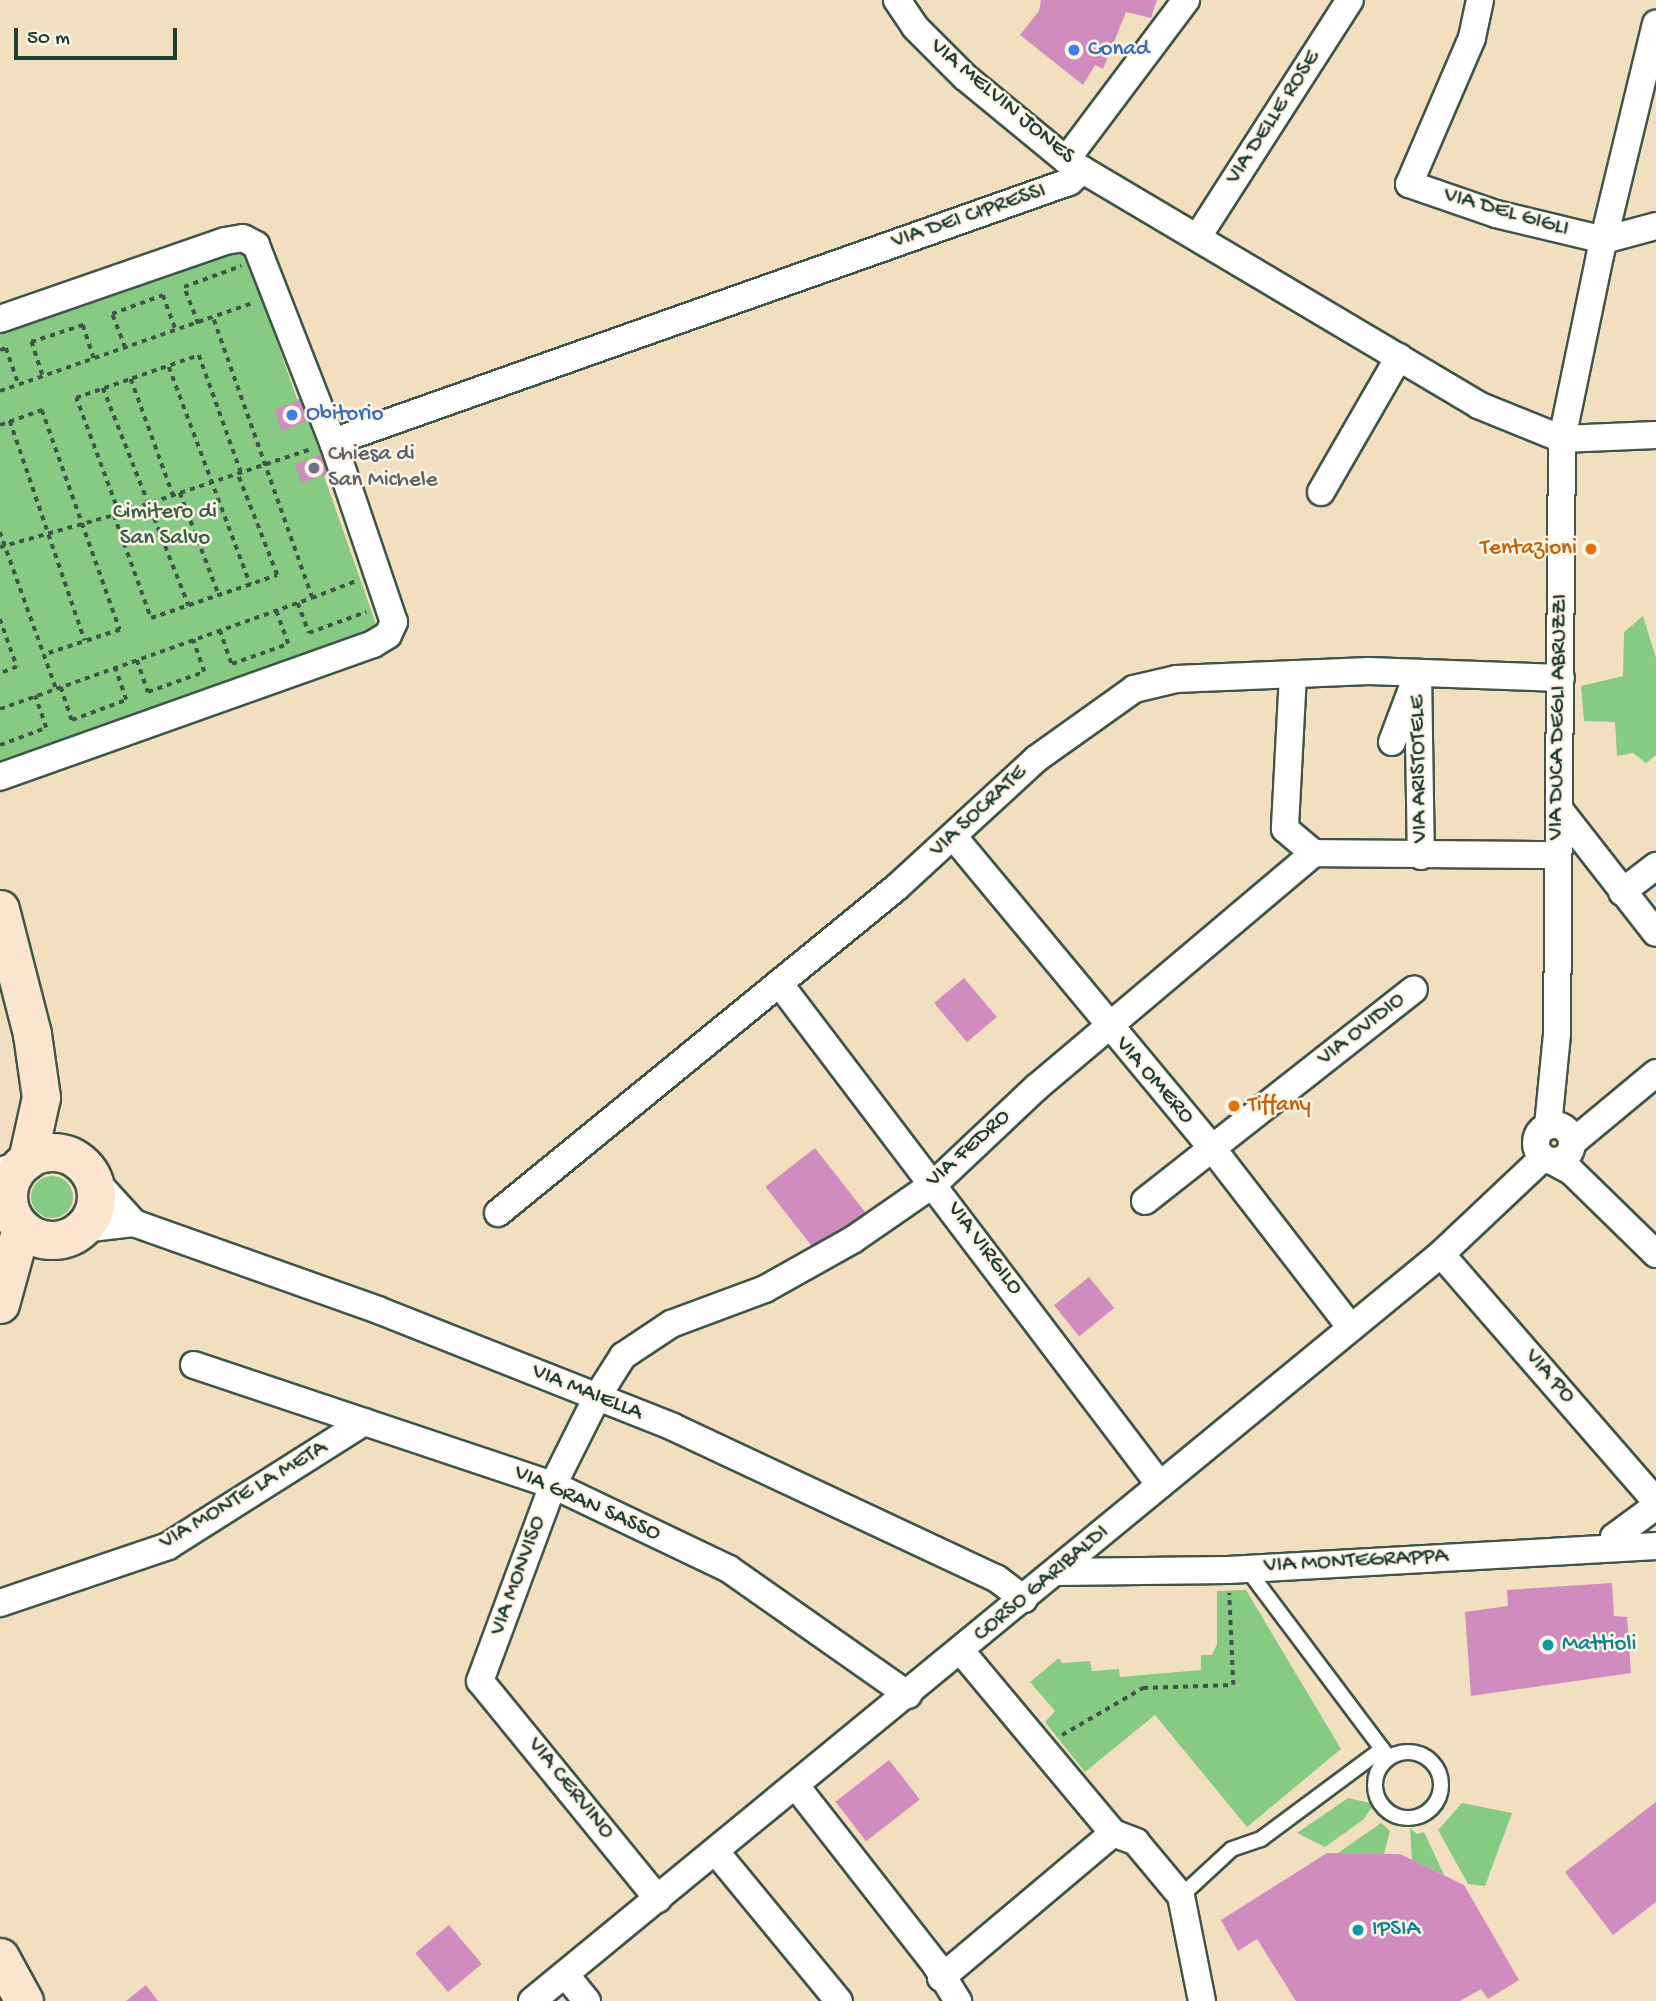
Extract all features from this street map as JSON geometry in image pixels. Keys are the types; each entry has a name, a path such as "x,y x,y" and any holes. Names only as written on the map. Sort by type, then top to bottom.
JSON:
{"street":[{"name":"VIA MELVIN JONES","path":"897,0 915,27 965,77 1074,165"},
{"path":"1185,0 1074,165 1199,235 1478,405 1562,439 1656,435"},
{"name":"VIA DELLE ROSE","path":"1199,235 1350,0"},
{"name":"VIA DEL GIGLI","path":"1480,0 1472,37 1409,184 1496,214 1604,240"},
{"name":"VIA DUCA DEGLI ABRUZZI","path":"1548,1126 1557,1034 1556,855 1561,678 1562,439 1604,240 1655,32"},
{"path":"1634,118 1656,102"},
{"name":"VIA DEI CIPRESSI","path":"333,442 1069,182 1074,165"},
{"path":"1604,240 1656,226"},
{"path":"0,319 243,238 256,245 333,442 393,614 387,635 0,776"},
{"path":"1321,492 1399,358"},
{"name":"VIA SOCRATE","path":"498,1213 779,983 953,836 1036,759 1134,689 1176,679 1293,674 1418,673 1561,678"},
{"name":"VIA ARISTOTELE","path":"1392,742 1418,673"},
{"name":"VIA ARISTOTELE","path":"1418,673 1422,856"},
{"path":"1293,674 1285,829 1314,853 1422,856 1556,855"},
{"path":"1559,809 1656,933"},
{"name":"VIA OMERO","path":"953,836 1110,1029 1212,1148 1351,1328"},
{"name":"VIA FEDRO","path":"597,1397 623,1356 671,1324 765,1289 855,1239 935,1182 1037,1087 1110,1029 1233,919 1314,853"},
{"path":"1622,892 1656,866"},
{"path":"0,909 32,1034 41,1097 88,1171 94,1210 3,1299"},
{"name":"VIA VIRGILO","path":"779,983 935,1182 1160,1485"},
{"name":"VIA OVIDIO","path":"1146,1201 1414,989"},
{"path":"1548,1160 1566,1158 1573,1142 1656,1073"},
{"path":"3,1299 11,1217 9,1188 41,1097"},
{"path":"1573,1142 1564,1128 1548,1126 1536,1143 1548,1160 1571,1171 1656,1254"},
{"path":"17,1165 59,1153 88,1171"},
{"name":"CORSO GARIBALDI","path":"532,2001 908,1695 1441,1254 1548,1160"},
{"name":"VIA MAIELLA","path":"88,1171 134,1223 378,1310 673,1427 996,1578 1024,1599"},
{"path":"11,1217 46,1240 71,1234"},
{"name":"VIA MAIELLA","path":"71,1234 134,1223"},
{"name":"VIA PO","path":"1441,1254 1656,1503"},
{"name":"VIA GRAN SASSO","path":"194,1365 553,1485 729,1569 908,1695"},
{"name":"VIA MONVISO","path":"480,1681 553,1485 597,1397"},
{"name":"VIA MONTE LA META","path":"0,1603 168,1546 364,1422"},
{"path":"1614,1547 1614,1537 1656,1503"},
{"name":"VIA MONTEGRAPPA","path":"1056,1572 1237,1569 1614,1547 1656,1541"},
{"path":"961,1651 1114,1833 1136,1842 1181,1896 1202,2001"},
{"name":"VIA CERVINO","path":"480,1681 658,1899"},
{"path":"796,1786 935,1964 941,1978 958,2001"},
{"path":"941,1978 1114,1833"},
{"path":"716,1852 839,2001"},
{"path":"0,1957 24,2001"},
{"path":"565,1974 587,2001"}],"lane":[{"path":"1237,1569 1385,1753"},
{"path":"1181,1896 1232,1849 1261,1839 1385,1753 1421,1754 1437,1769 1440,1791 1429,1810 1409,1818 1389,1812 1381,1805 1374,1785 1385,1753"}],"path":[{"path":"198,324 184,287 241,266"},
{"path":"125,348 112,314 163,295 176,331"},
{"path":"0,391 255,302"},
{"path":"213,318 312,598"},
{"path":"43,376 31,342 83,325 94,359"},
{"path":"0,350 6,348 19,384"},
{"path":"199,355 277,575 151,618 76,398 131,379 199,355"},
{"path":"169,366 250,584"},
{"path":"131,379 173,495"},
{"path":"103,388 189,606"},
{"path":"0,425 42,410 120,629 44,655"},
{"path":"10,421 85,641"},
{"path":"2,547 47,531 148,504 333,442"},
{"path":"180,493 219,595"},
{"path":"0,532 2,547 72,719 126,700 115,668"},
{"path":"0,709 356,581"},
{"path":"298,603 309,633 367,611"},
{"path":"220,630 232,664 288,644 276,611"},
{"path":"0,619 18,667 0,674"},
{"path":"137,660 148,692 204,672 193,640"},
{"path":"0,745 46,728 35,696"},
{"path":"1042,1746 1143,1688 1233,1685 1237,1569"}],"green space":[{"name":"Cimitero di San Salvo","path":"244,248 297,399 303,399 340,470 324,476 377,627 0,762 0,333"},
{"path":"1643,616 1656,658 1656,755 1646,763 1633,753 1617,756 1615,722 1584,721 1581,686 1623,676 1624,632"},
{"path":"52,1176 67,1182 73,1197 67,1212 52,1218 37,1212 31,1197 37,1182"},
{"path":"1246,1590 1341,1749 1247,1827 1155,1715 1085,1772 1045,1722 1055,1711 1030,1682 1059,1658 1062,1663 1090,1661 1092,1671 1119,1669 1120,1677 1201,1670 1201,1655 1212,1655 1217,1644 1217,1591"},
{"path":"1348,1798 1374,1804 1364,1819 1325,1847 1297,1833"},
{"path":"1462,1803 1512,1813 1485,1886 1468,1884 1438,1830"},
{"path":"1381,1823 1390,1831 1384,1854 1338,1853"},
{"path":"1410,1828 1417,1834 1424,1832 1444,1875 1412,1860"}],"building":[{"name":"Conad","path":"1041,0 1157,0 1151,18 1126,12 1103,69 1095,65 1083,85 1020,35 1039,11"},
{"name":"Obitorio","path":"303,399 311,420 282,431 274,410"},
{"name":"Chiesa di San Michele","path":"326,453 333,472 302,483 295,464"},
{"path":"964,978 997,1017 967,1042 934,1003"},
{"path":"815,1148 869,1217 819,1255 765,1187"},
{"path":"1089,1277 1114,1308 1079,1336 1054,1305"},
{"name":"Mattioli","path":"1612,1583 1614,1616 1627,1617 1631,1673 1471,1696 1465,1612 1508,1606 1507,1590"},
{"path":"889,1760 920,1799 866,1841 835,1802"},
{"path":"1656,1802 1656,1902 1613,1935 1565,1872"},
{"name":"IPSIA","path":"1327,1853 1400,1854 1464,1885 1519,1980 1488,1999 1481,1989 1460,2001 1296,2001 1257,1939 1238,1951 1221,1920"},
{"path":"449,1925 482,1964 448,1992 415,1953"},
{"path":"146,1985 158,2001 126,2001"}],"place":[{"name":"Conad","path":"1074,50"},
{"name":"Obitorio","path":"292,415"},
{"name":"Chiesa di San Michele","path":"314,468"},
{"name":"Tentazioni","path":"1591,549"},
{"name":"Tiffany","path":"1234,1106"},
{"name":"Mattioli","path":"1548,1645"},
{"name":"IPSIA","path":"1358,1930"}]}
